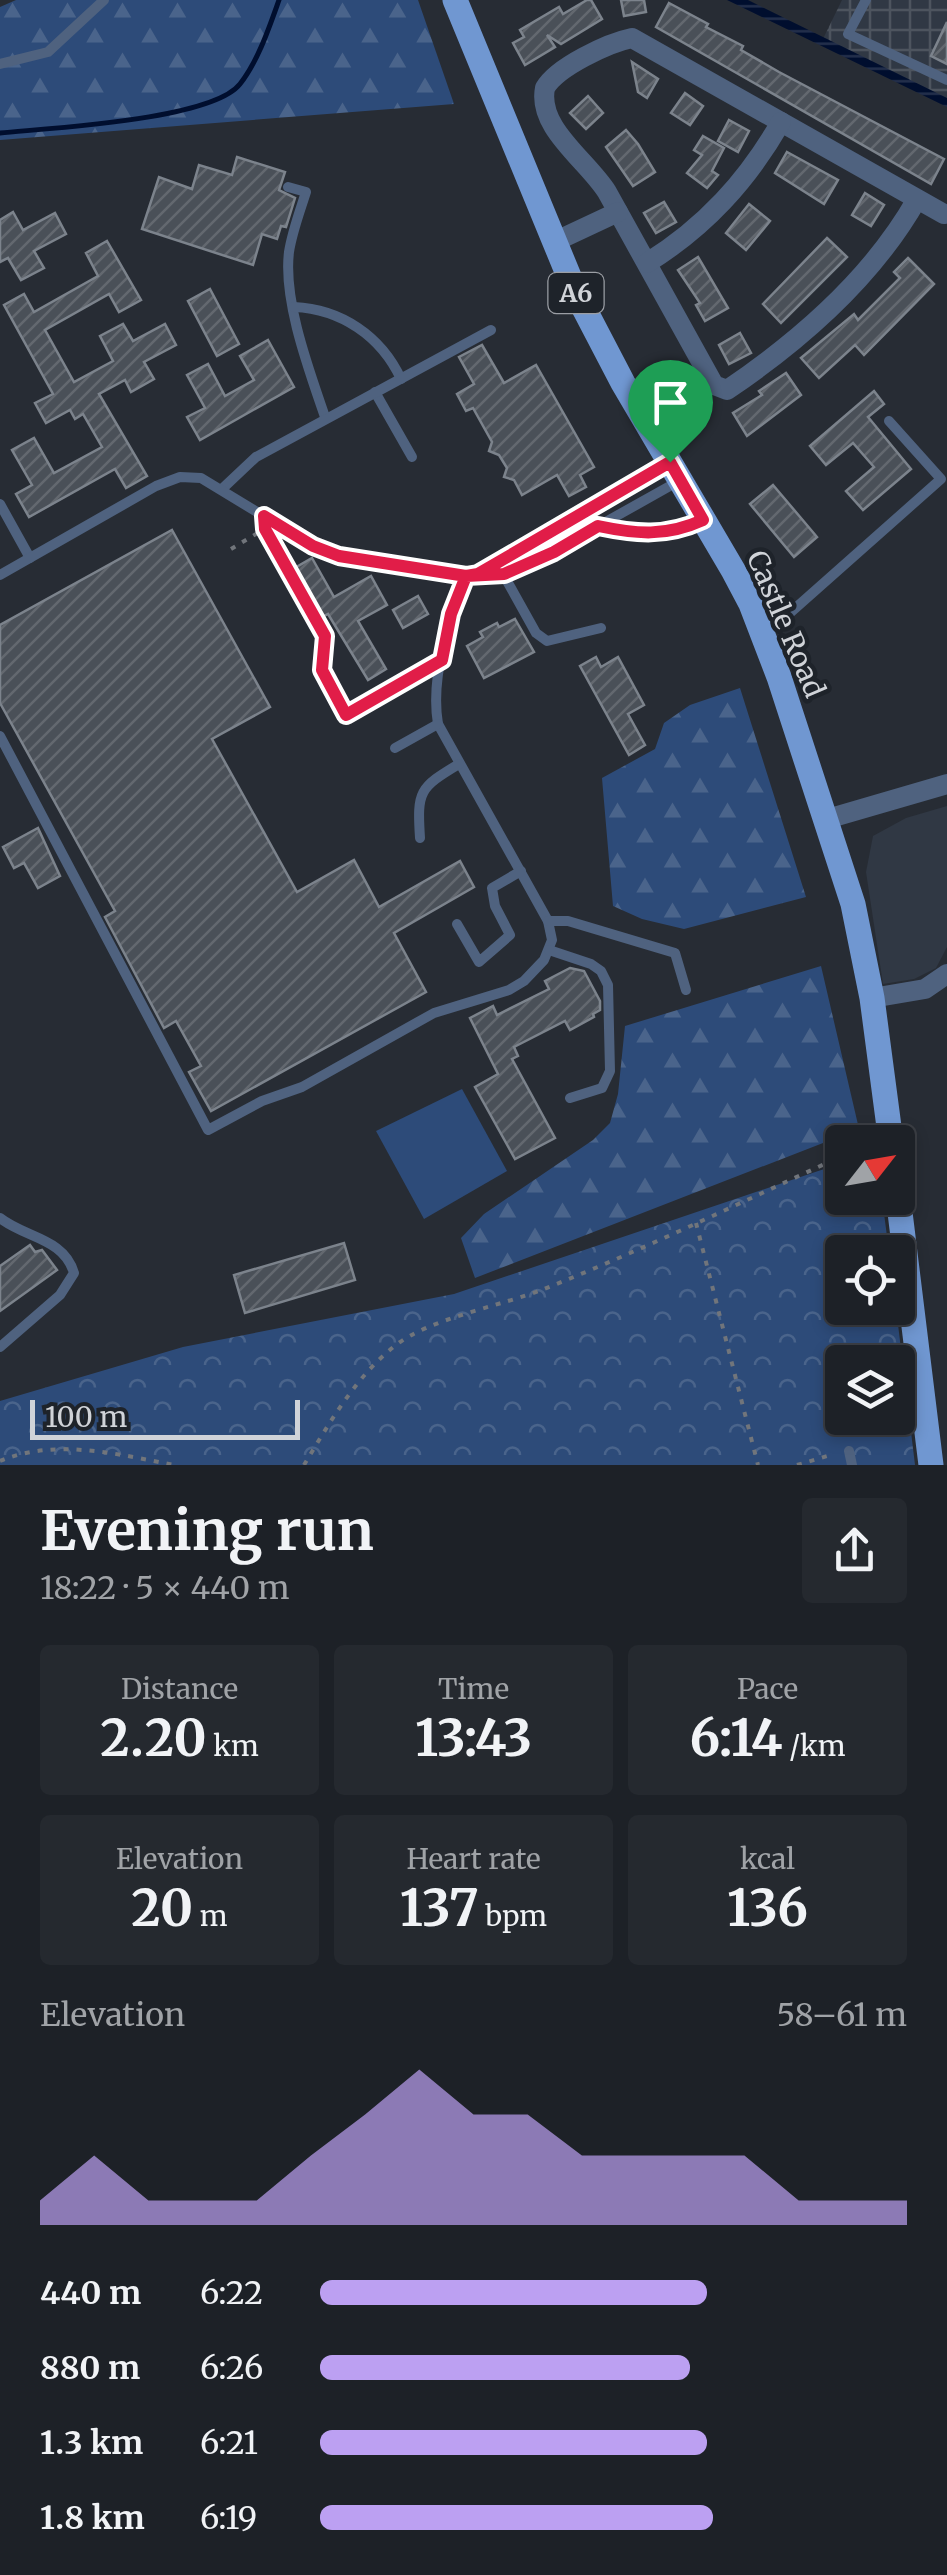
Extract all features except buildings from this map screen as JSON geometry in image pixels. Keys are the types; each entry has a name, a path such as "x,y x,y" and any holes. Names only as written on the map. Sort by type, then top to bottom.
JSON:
{"main road":[{"name":"Castle Road","path":"454,0 502,107 554,242 624,384 733,570 764,636 853,904 872,998 889,1125"},
{"path":"901,1215 937,1434 931,1465"}],"street":[{"path":"917,199 874,264 774,359 727,390 714,385 596,175 552,127 544,111 545,88 560,72 614,43 632,38 944,214"},
{"path":"647,263 682,242 705,222 759,160 781,122"},
{"path":"554,242 618,212"},
{"path":"827,819 947,784"},
{"path":"872,998 925,989 947,974"}],"lane":[{"path":"0,64 48,52 104,0"},
{"path":"866,0 848,34 947,80"},
{"path":"288,187 306,192 290,249 288,279 325,417"},
{"path":"294,307 316,308 348,320 384,350 401,379"},
{"path":"222,489 256,457 491,330"},
{"path":"375,392 412,457"},
{"path":"764,636 941,479 890,421"},
{"path":"0,575 156,486 180,477 201,478 313,546 339,556 466,576 504,574 554,552 598,526 675,471"},
{"path":"478,574 675,471"},
{"path":"0,504 30,558"},
{"path":"598,526 640,534 688,527 703,520"},
{"path":"498,562 536,633 547,641 601,628"},
{"path":"0,736 208,1130 262,1100 302,1087 434,1013 509,990 537,970 549,950 552,940 548,921 459,764 438,724 434,706 451,614 466,576"},
{"path":"322,670 346,715 442,660"},
{"path":"395,748 438,724"},
{"path":"420,838 418,802 425,785 459,764"},
{"path":"456,924 479,962 489,956 510,935 494,906 492,888 520,872"},
{"path":"548,921 568,921 675,953 686,990"},
{"path":"549,950 591,964 601,971 608,985 610,1071 602,1088 570,1098"},
{"path":"0,1218 22,1233 60,1249 72,1263 74,1273 60,1295 0,1347"},
{"path":"848,1451 852,1465"}],"path":[{"path":"231,549 265,529 325,636 322,670"},
{"path":"304,1465 351,1392 377,1361 400,1342 422,1330 554,1285 825,1164"},
{"path":"696,1223 758,1465"},
{"path":"0,1461 20,1453 50,1449 96,1450 174,1465"},
{"path":"797,1465 848,1451"}],"shaded area":[{"path":"727,0 748,0 947,98 947,107"},
{"path":"842,0 947,0 947,106 822,41"},
{"path":"947,806 947,947 936,968 914,979 883,984 866,872 873,836 906,818"}],"green space":[{"path":"16,0 418,0 454,104 0,140 0,7"},
{"path":"740,688 806,897 684,929 642,919 613,906 602,778 655,749 664,723 690,705"},
{"path":"821,966 858,1125 825,1125 825,1142 475,1278 461,1238 484,1214 593,1140 610,1123 618,1094 625,1026"},
{"path":"462,1089 507,1171 424,1219 376,1131"},
{"path":"825,1169 825,1215 884,1215 887,1235 825,1235 825,1325 898,1325 900,1345 825,1345 825,1435 911,1435 915,1465 0,1465 0,1401 183,1347 454,1294"}],"waterway":[{"path":"0,133 165,114 224,96 240,84 252,65 279,0"}],"route":[{"path":"670,462 478,574 466,576 339,556 313,546 264,516 265,529 325,636 322,670 346,715 442,660 451,614 466,576 504,574 554,552 598,526 640,534 688,527 703,520 670,462"}]}
